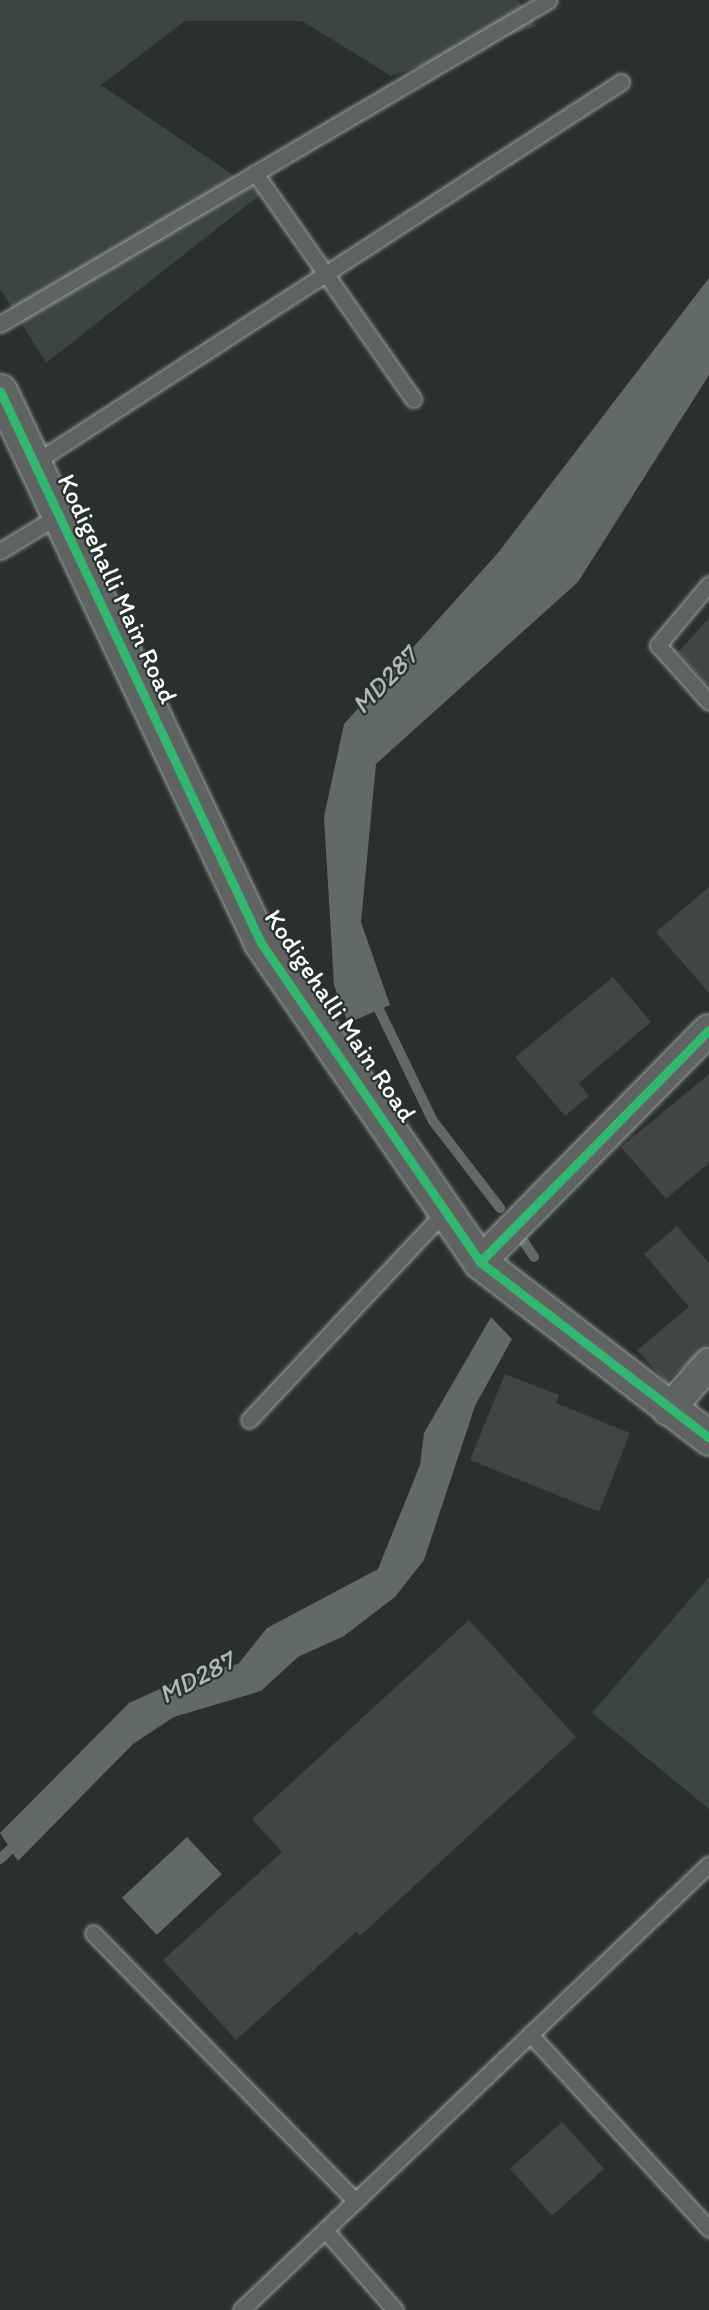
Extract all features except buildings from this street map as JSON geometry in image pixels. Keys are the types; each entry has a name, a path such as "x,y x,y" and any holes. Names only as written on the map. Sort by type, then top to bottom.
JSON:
{"street":[{"name":"Kodigehalli Main Road","path":"0,391 261,943 480,1262 668,1410 709,1438"},
{"path":"480,1262 709,1030"},
{"path":"668,1410 709,1364"}],"lane":[{"path":"0,324 549,0"},
{"path":"34,463 621,82"},
{"path":"255,173 413,399"},
{"path":"0,551 59,515"},
{"path":"709,584 658,645 709,702"},
{"path":"249,1420 446,1210"},
{"path":"241,2310 709,1864"},
{"path":"93,1933 355,2201"},
{"path":"530,2034 709,2229"},
{"path":"325,2230 395,2310"}],"shaded area":[{"path":"0,0 518,0 537,26 391,76 302,21 185,21 101,85 261,194 46,363 0,289"},
{"path":"709,1577 709,1809 592,1713"}],"water":[{"path":"709,278 709,375 578,582 376,764 361,922 390,1005 348,1023 334,985 324,817 344,724 497,554"},
{"path":"491,1317 512,1339 475,1406 424,1560 395,1597 344,1636 298,1657 261,1691 174,1717 133,1744 18,1861 0,1833 129,1703 191,1675 238,1664 267,1628 378,1569 420,1465 424,1433"},
{"path":"187,1837 222,1874 157,1935 122,1898"}],"waterway":[{"name":"MD287","path":"373,997 433,1121 500,1208"},
{"path":"524,1242 534,1257"},
{"name":"MD287","path":"0,1859 18,1842"}],"cycle path":[{"path":"0,391 261,943 480,1262 709,1438"},
{"path":"480,1262 709,1030"}]}
